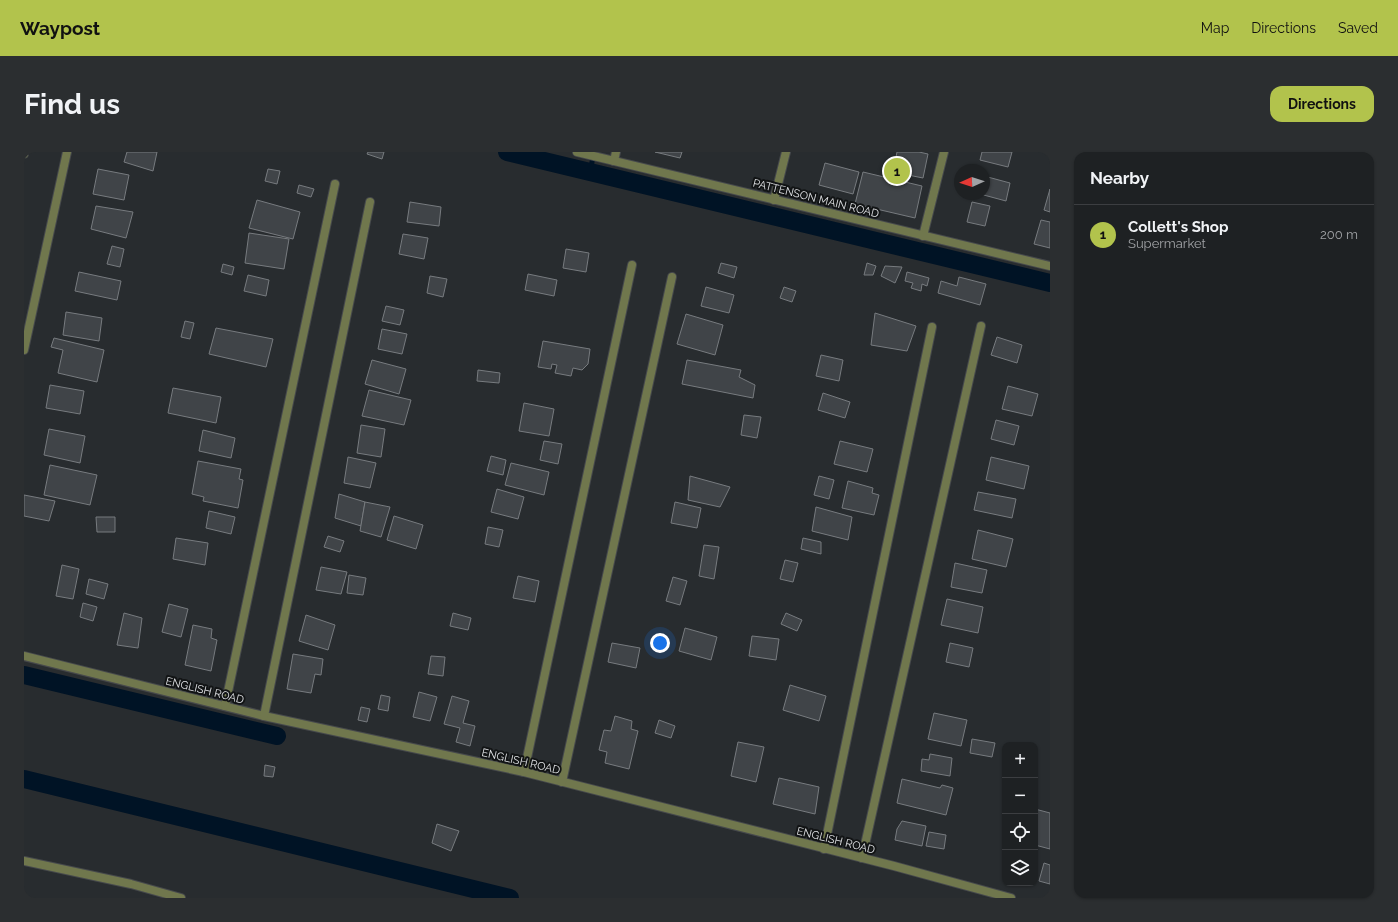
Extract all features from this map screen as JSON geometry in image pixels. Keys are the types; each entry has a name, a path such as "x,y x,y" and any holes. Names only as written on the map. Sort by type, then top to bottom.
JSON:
{"street":[{"path":"24,350 67,152"},
{"path":"614,161 616,152"},
{"path":"774,200 786,152"},
{"path":"923,236 944,152"},
{"name":"PATTENSON MAIN ROAD","path":"580,153 1050,266"},
{"path":"224,706 336,184"},
{"path":"264,716 370,202"},
{"path":"524,772 632,266"},
{"path":"562,782 672,277"},
{"path":"862,858 981,326"},
{"path":"824,849 932,327"},
{"name":"ENGLISH ROAD","path":"24,656 264,716 524,772 862,858 1011,898"},
{"path":"24,861 131,884 181,898"}],"building":[{"path":"127,152 157,152 153,171 124,162"},
{"path":"368,152 384,152 382,159 367,154"},
{"path":"655,152 682,152 680,158"},
{"path":"897,152 919,152 928,154 923,178 893,172"},
{"path":"982,152 1012,152 1008,167 980,160"},
{"path":"825,163 859,172 853,194 819,185"},
{"path":"98,169 129,175 124,200 93,194"},
{"path":"268,169 280,171 277,184 265,181"},
{"path":"863,172 922,186 915,218 855,204"},
{"path":"990,178 1010,183 1006,201 990,197"},
{"path":"299,185 314,189 311,197 297,193"},
{"path":"1050,189 1050,212 1044,210"},
{"path":"257,200 300,212 293,239 249,228"},
{"path":"410,202 441,207 439,226 407,222"},
{"path":"972,202 990,206 985,226 967,222"},
{"path":"96,206 133,212 126,238 91,229"},
{"path":"1041,220 1050,222 1050,248 1034,244"},
{"path":"249,233 289,239 284,269 245,263"},
{"path":"403,234 428,238 424,259 399,254"},
{"path":"112,246 124,249 120,267 107,264"},
{"path":"566,249 589,253 586,272 563,268"},
{"path":"721,263 737,267 734,278 718,273"},
{"path":"867,263 876,266 873,275 864,275"},
{"path":"223,264 234,267 232,275 221,272"},
{"path":"885,266 902,267 895,283 881,276"},
{"path":"79,272 121,281 117,300 75,291"},
{"path":"907,272 929,278 927,286 922,284 921,291 911,288 913,283 905,281"},
{"path":"528,274 557,280 554,296 525,290"},
{"path":"248,275 269,280 266,296 244,291"},
{"path":"430,276 447,279 443,297 427,293"},
{"path":"959,277 986,284 980,305 938,293 941,281 957,286"},
{"path":"706,287 734,295 729,313 701,306"},
{"path":"784,287 796,291 792,302 780,298"},
{"path":"386,306 404,310 400,325 382,321"},
{"path":"66,312 102,318 99,341 63,335"},
{"path":"875,313 916,326 907,351 871,345"},
{"path":"686,314 723,325 715,355 677,344"},
{"path":"185,321 194,323 190,339 181,337"},
{"path":"216,328 273,339 266,367 209,354"},
{"path":"382,329 407,334 402,354 378,349"},
{"path":"997,337 1022,345 1017,363 991,355"},
{"path":"54,338 104,350 97,382 58,373 63,350 51,347"},
{"path":"543,341 590,349 588,364 582,370 573,368 571,376 555,373 557,365 552,364 551,369 538,367"},
{"path":"821,355 843,360 839,381 816,376"},
{"path":"372,360 406,369 399,394 365,384"},
{"path":"687,360 741,370 739,377 755,385 753,398 682,384"},
{"path":"478,370 500,373 499,383 477,381"},
{"path":"50,385 84,391 80,414 46,408"},
{"path":"1008,386 1038,394 1032,416 1002,409"},
{"path":"173,388 221,397 216,423 168,413"},
{"path":"369,390 411,400 404,425 362,416"},
{"path":"823,393 850,402 845,418 818,410"},
{"path":"524,403 554,409 549,436 519,431"},
{"path":"744,415 761,417 757,438 741,435"},
{"path":"996,420 1019,426 1014,445 991,439"},
{"path":"361,425 385,429 381,457 357,453"},
{"path":"49,429 85,436 80,463 44,455"},
{"path":"203,430 235,438 231,458 199,451"},
{"path":"544,441 562,444 558,464 540,460"},
{"path":"840,441 873,449 867,472 834,464"},
{"path":"491,456 506,460 503,475 487,471"},
{"path":"348,457 376,463 370,488 344,483"},
{"path":"991,457 1029,466 1024,489 986,480"},
{"path":"198,461 241,469 239,479 243,480 238,508 203,501 204,497 192,494"},
{"path":"511,463 549,472 544,495 505,485"},
{"path":"50,465 97,475 90,505 44,495"},
{"path":"690,476 730,487 720,507 688,500"},
{"path":"819,476 834,480 829,499 814,495"},
{"path":"848,481 873,488 872,493 879,495 874,515 842,508"},
{"path":"497,489 524,497 518,519 491,512"},
{"path":"978,492 1016,499 1012,518 974,510"},
{"path":"339,494 365,502 361,526 335,518"},
{"path":"24,495 55,501 49,521 24,516"},
{"path":"365,502 390,507 381,537 360,531"},
{"path":"675,502 701,508 697,528 671,523"},
{"path":"816,507 852,517 848,540 812,531"},
{"path":"209,511 235,517 231,534 206,528"},
{"path":"394,516 423,525 416,549 387,540"},
{"path":"96,517 115,517 115,532 97,532"},
{"path":"488,527 503,530 499,547 485,544"},
{"path":"978,530 1013,539 1006,567 972,559"},
{"path":"328,536 344,541 340,552 324,547"},
{"path":"176,538 208,543 205,565 173,559"},
{"path":"803,538 821,542 821,554 801,549"},
{"path":"704,545 719,547 714,579 699,576"},
{"path":"785,560 798,563 793,582 780,579"},
{"path":"955,563 987,570 982,593 951,587"},
{"path":"62,565 79,569 73,599 56,596"},
{"path":"321,567 347,572 341,594 316,590"},
{"path":"349,575 366,578 363,595 347,593"},
{"path":"518,576 539,581 535,602 513,598"},
{"path":"673,577 687,581 680,605 666,601"},
{"path":"89,579 108,584 104,599 86,594"},
{"path":"947,599 983,607 978,633 941,625"},
{"path":"83,603 97,607 93,621 80,617"},
{"path":"169,604 188,609 181,637 162,632"},
{"path":"124,613 142,618 138,648 117,645"},
{"path":"453,613 471,618 468,630 450,626"},
{"path":"786,613 802,620 797,631 781,624"},
{"path":"306,615 335,625 328,650 299,641"},
{"path":"193,625 212,629 211,638 217,640 211,671 185,665"},
{"path":"685,628 717,637 711,660 679,651"},
{"path":"752,636 779,639 776,660 749,656"},
{"path":"612,643 640,648 636,668 608,662"},
{"path":"950,643 973,648 969,667 946,662"},
{"path":"293,654 323,659 321,675 315,674 311,693 287,689"},
{"path":"431,656 445,657 443,676 428,674"},
{"path":"790,685 826,696 819,721 783,710"},
{"path":"419,692 437,697 430,721 413,717"},
{"path":"381,695 390,697 388,711 378,709"},
{"path":"452,696 469,701 463,723 475,726 470,746 456,742 460,728 444,724"},
{"path":"361,707 370,709 367,722 358,720"},
{"path":"934,713 967,720 961,746 928,739"},
{"path":"615,716 632,721 631,729 638,731 629,769 605,763 607,752 599,750 604,730 611,731"},
{"path":"659,720 675,726 671,738 655,733"},
{"path":"972,739 995,743 992,757 970,753"},
{"path":"738,742 764,747 756,782 731,776"},
{"path":"930,754 952,758 950,776 921,771 922,759 929,760"},
{"path":"265,765 275,767 273,777 264,776"},
{"path":"779,778 819,787 815,814 773,804"},
{"path":"902,779 940,788 942,785 953,788 946,815 897,803"},
{"path":"1038,810 1050,813 1050,849 1038,846"},
{"path":"902,821 926,826 922,846 895,840 897,829"},
{"path":"437,824 459,831 451,851 432,843"},
{"path":"929,832 946,835 944,849 926,846"},
{"path":"1044,863 1050,865 1050,884 1039,881"}],"waterway":[{"path":"507,152 1050,283"},
{"path":"590,172 594,152"},
{"path":"24,675 277,736"},
{"path":"24,779 510,898"}],"place":[{"name":"Collett's Shop","path":"897,171"}]}
